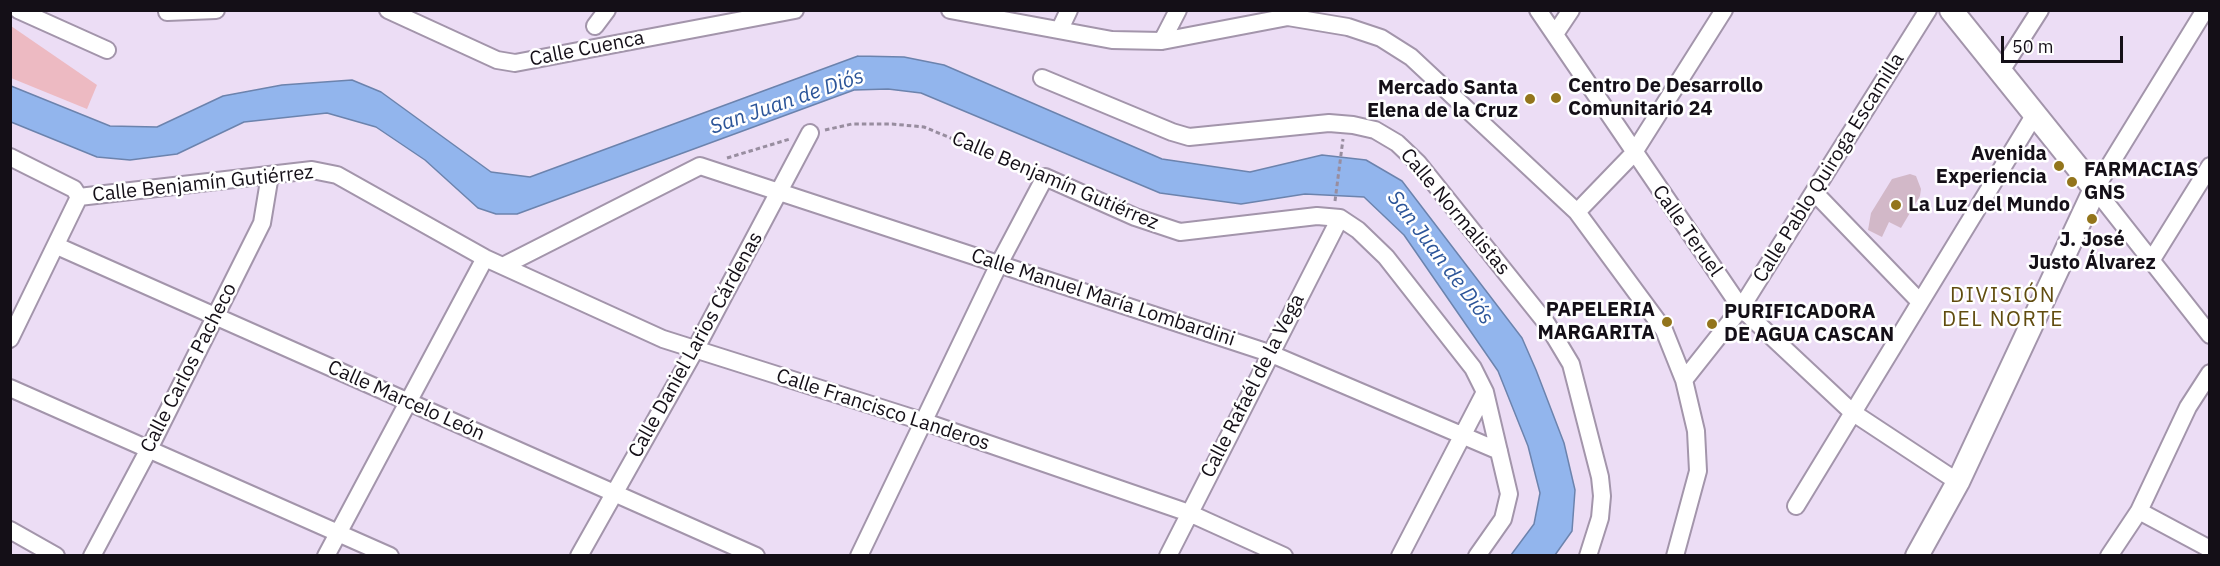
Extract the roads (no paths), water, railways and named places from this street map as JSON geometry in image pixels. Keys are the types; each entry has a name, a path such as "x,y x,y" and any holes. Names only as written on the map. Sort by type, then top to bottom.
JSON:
{"street":[{"path":"18,10 107,50"},
{"path":"167,12 216,10"},
{"name":"Calle Cuenca","path":"388,10 497,60 515,63 795,10"},
{"path":"595,26 607,10"},
{"path":"950,10 1112,40 1162,41 1290,14 1348,27 1381,38 1411,57 1577,212 1664,330 1684,380 1696,431 1698,471 1675,555"},
{"path":"1021,10 1060,29"},
{"path":"1060,29 1069,10"},
{"path":"1162,41 1178,10"},
{"name":"Calle Teruel","path":"1539,10 1633,154 1741,308 1852,412 1958,482"},
{"path":"1555,34 1570,10"},
{"path":"1577,212 1633,154 1724,10"},
{"name":"Calle Pablo Quiroga Escamilla","path":"1684,380 1741,308 1928,10"},
{"path":"1951,10 2210,335"},
{"path":"2001,71 2040,10"},
{"path":"1917,555 1958,482 2095,189 2205,10"},
{"name":"Calle Normalistas","path":"1042,78 1189,137 1329,123 1375,130 1397,143 1418,163 1547,324 1571,364 1600,477 1602,496 1600,518 1588,555"},
{"path":"1796,506 2035,114"},
{"name":"Calle Daniel Larios Cárdenas","path":"579,555 695,350 810,133"},
{"path":"10,157 74,189 79,197 10,339"},
{"path":"2151,261 2210,165"},
{"name":"Calle Manuel María Lombardini","path":"503,266 700,166 1269,353 1499,451"},
{"name":"Calle Benjamín Gutiérrez","path":"79,197 312,170 337,175 485,258"},
{"name":"Calle Carlos Pacheco","path":"92,555 149,449 262,223 270,175"},
{"name":"Calle Benjamín Gutiérrez","path":"999,264 1045,177 1135,217 1180,232 1337,212"},
{"path":"1814,192 1920,302"},
{"path":"1337,212 1386,257 1473,368 1485,392 1509,494 1507,507 1495,532 1477,555"},
{"name":"Calle Rafaél de la Vega","path":"1168,555 1337,212"},
{"name":"Calle Marcelo León","path":"57,246 756,555"},
{"path":"326,555 485,258"},
{"name":"Calle Francisco Landeros","path":"485,258 663,339 925,422 1189,513 1284,555"},
{"path":"859,555 925,422 999,264"},
{"path":"2109,555 2139,511 2188,407 2210,373"},
{"path":"10,388 390,555"},
{"path":"1400,555 1485,392"},
{"path":"2139,511 2210,549"},
{"path":"10,530 56,555"}],"water":[{"name":"San Juan de Diós","path":"858,56 904,57 944,65 1162,159 1250,172 1322,155 1366,160 1402,181 1522,338 1564,443 1575,490 1572,531 1555,555 1511,555 1534,524 1540,493 1528,446 1498,371 1404,235 1364,197 1305,194 1241,204 1160,193 921,93 888,89 854,90 517,214 496,214 478,208 425,160 376,127 327,113 244,122 177,154 130,160 97,157 11,122 11,86 110,126 157,127 223,96 282,85 352,80 381,92 491,172 530,177"}],"place":[{"name":"Centro De Desarrollo Comunitario 24","path":"1556,98"},
{"name":"Mercado Santa Elena de la Cruz","path":"1530,99"},
{"name":"Avenida Experiencia","path":"2059,166"},
{"name":"FARMACIAS GNS","path":"2072,182"},
{"name":"La Luz del Mundo","path":"1896,205"},
{"name":"J. José Justo Álvarez","path":"2092,219"},
{"name":"PAPELERIA MARGARITA","path":"1667,322"},
{"name":"PURIFICADORA DE AGUA CASCAN","path":"1712,324"}],"district":[{"name":"DIVISIÓN DEL NORTE","path":"2003,308"}]}
